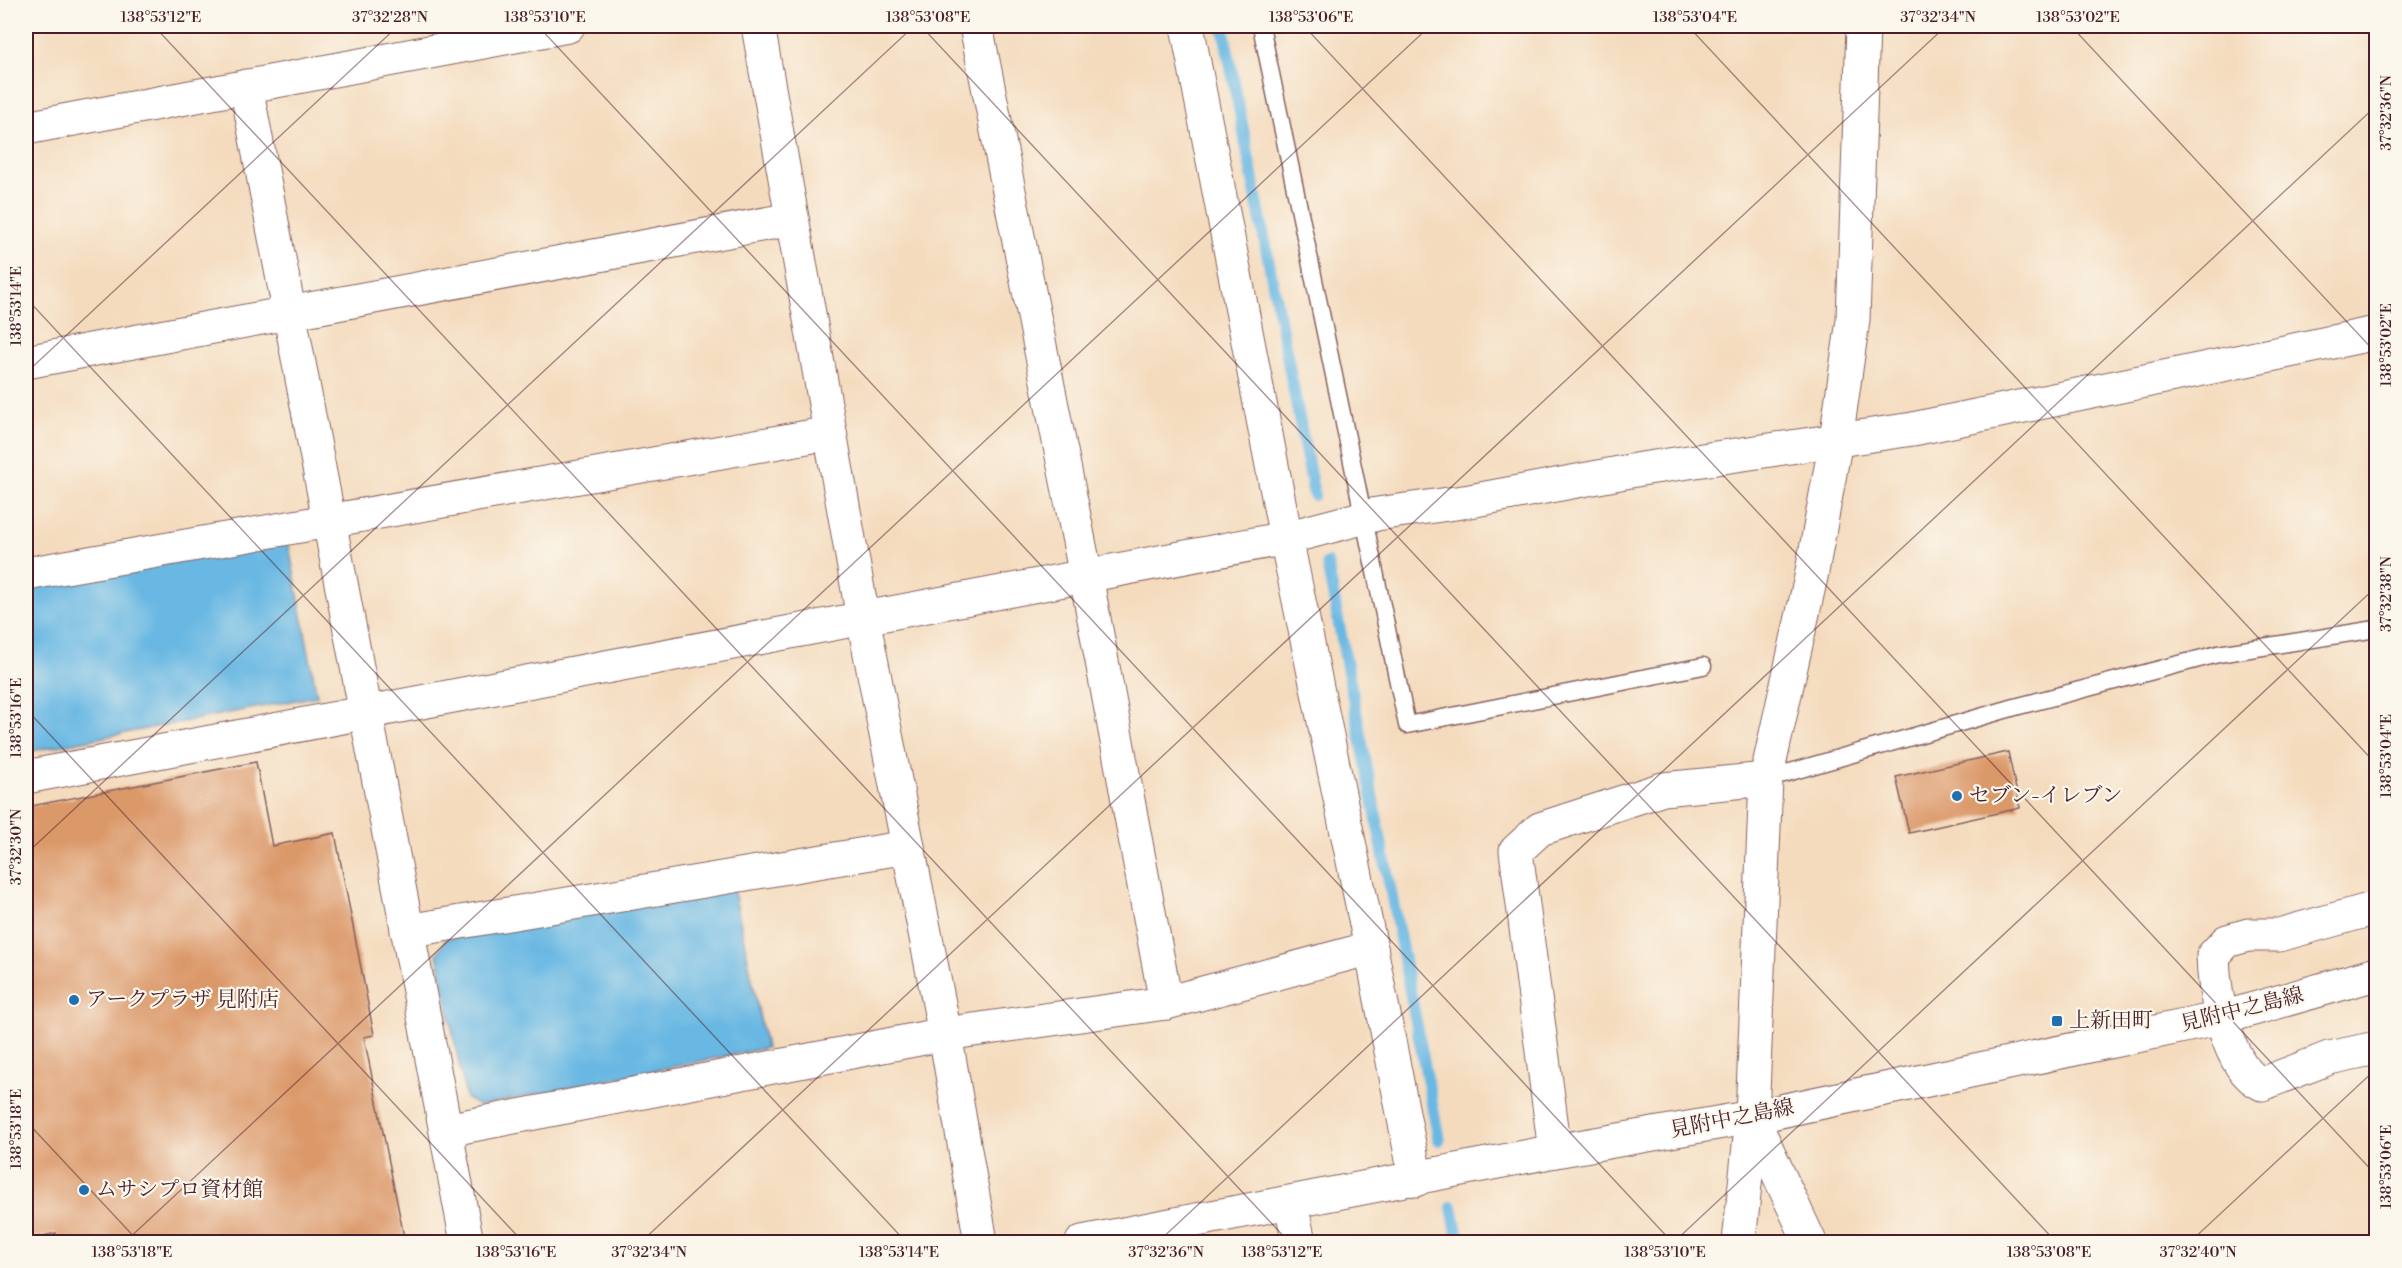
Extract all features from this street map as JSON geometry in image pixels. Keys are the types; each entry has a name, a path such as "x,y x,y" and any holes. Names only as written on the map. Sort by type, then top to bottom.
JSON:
{"street":[{"path":"26,128 568,26"},
{"path":"758,26 863,618 945,1035 981,1242"},
{"path":"976,26 1086,576 1166,1003"},
{"path":"1187,26 1286,538 1371,948 1416,1180"},
{"path":"1739,1242 1752,1117 1766,779 1811,577 1836,440 1853,320 1863,26"},
{"path":"246,86 467,1242"},
{"path":"26,362 792,219"},
{"path":"26,777 1286,538 1363,518 1641,469 1913,429 2376,333"},
{"path":"26,574 830,433"},
{"path":"1555,1151 1516,851 1540,829 1663,789 1766,779"},
{"path":"407,931 907,847"},
{"path":"2376,908 2279,935 2248,935 2227,941 2213,956 2214,985 2222,1018 2236,1054 2250,1078 2262,1084 2329,1058 2376,1048"},
{"path":"446,1130 945,1035 1166,1003 1371,948"},
{"name":"見附中之島線","path":"1083,1242 1416,1180 1555,1151 1752,1117 2222,1018 2376,974"},
{"path":"1752,1117 1810,1242"},
{"path":"1291,1204 1299,1242"}],"lane":[{"path":"1261,26 1407,725 1703,666"},
{"path":"1766,779 2014,706 2218,654 2376,629"}],"water":[{"path":"287,536 317,696 26,752 26,585"},
{"path":"733,887 766,1048 479,1106 466,1098 437,954 446,939"}],"building":[{"path":"2008,752 2020,808 1909,833 1896,777"},
{"path":"256,762 272,846 335,833 374,1035 364,1037 405,1242 57,1242 56,1233 26,1240 26,807"}],"waterway":[{"path":"1223,26 1314,495"},
{"path":"1327,563 1439,1140"},
{"path":"1452,1207 1459,1242"}],"place":[{"name":"セブン-イレブン","path":"1957,796"},
{"name":"アークプラザ 見附店","path":"74,1000"},
{"name":"上新田町","path":"2057,1021"},
{"name":"ムサシプロ資材館","path":"84,1190"}]}
